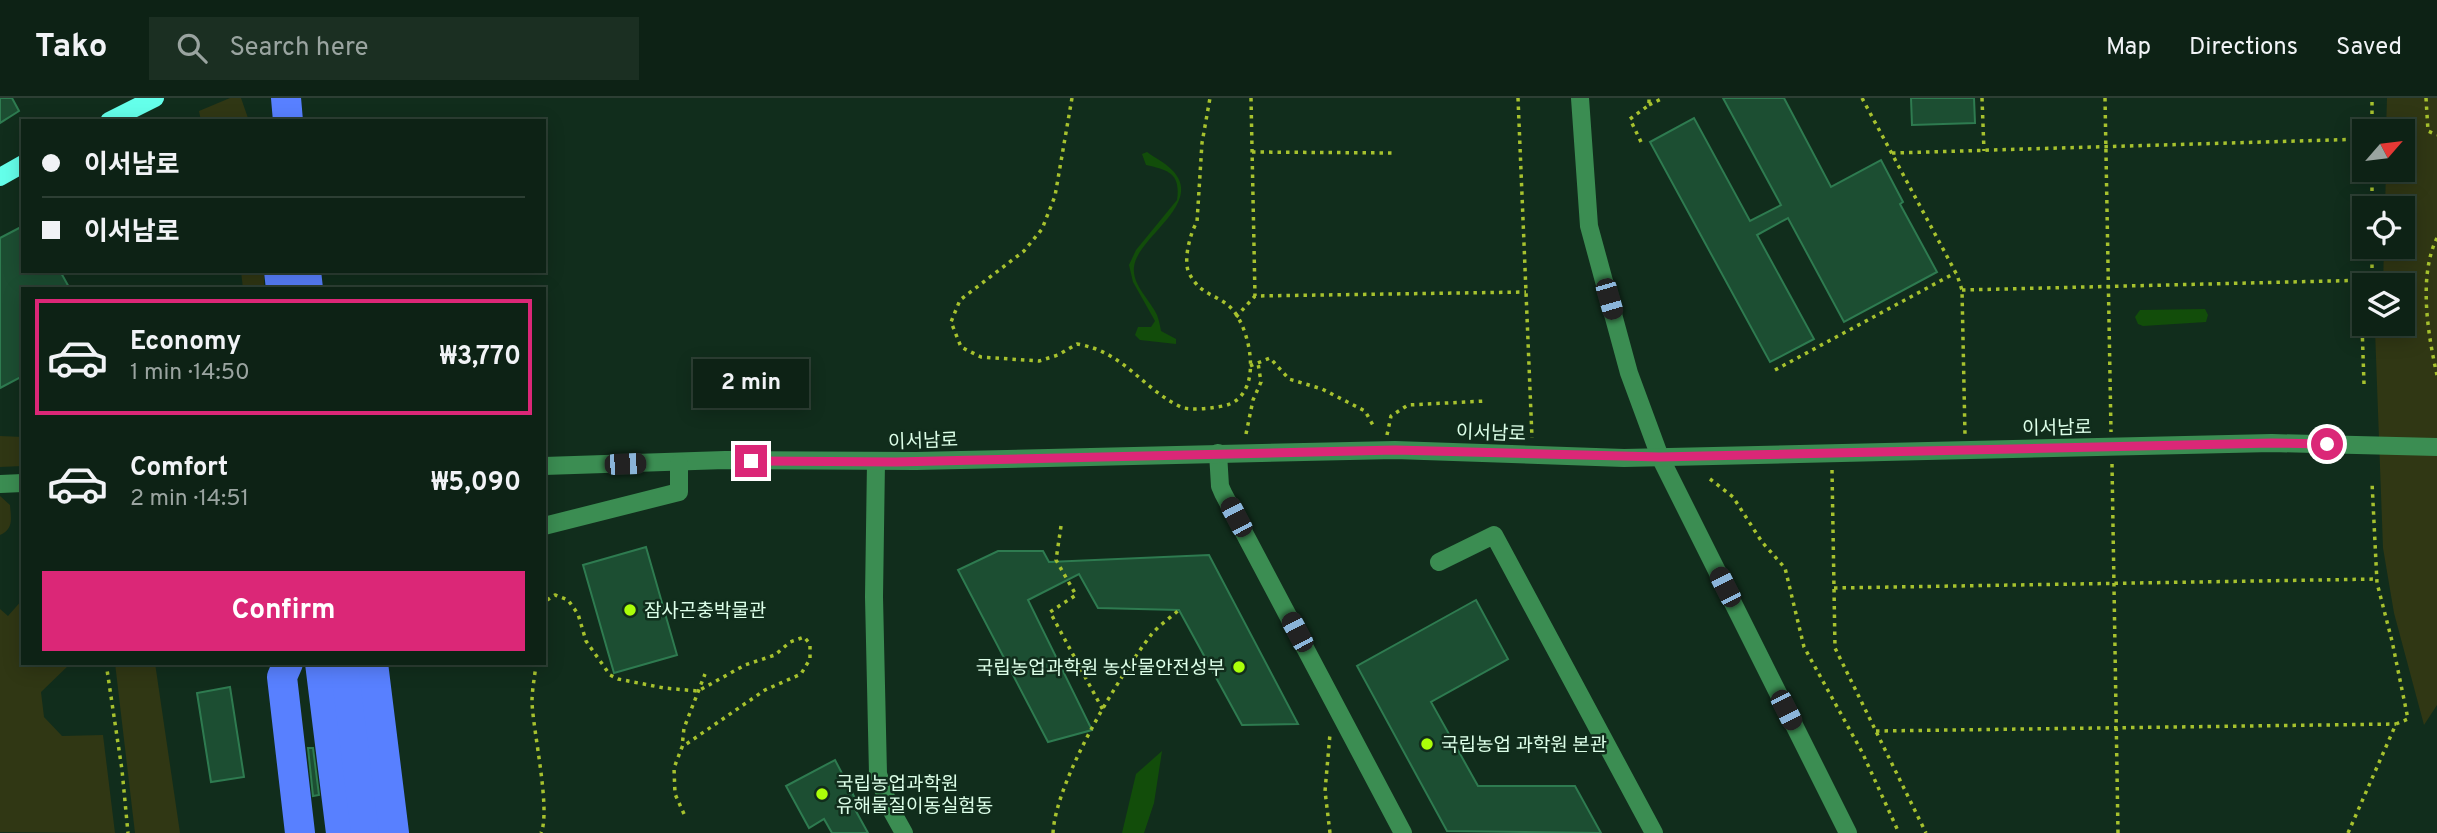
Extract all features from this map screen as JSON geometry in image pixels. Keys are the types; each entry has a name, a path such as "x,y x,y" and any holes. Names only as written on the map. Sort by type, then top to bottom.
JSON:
{"highway":[{"path":"298,98 299,119"},
{"path":"288,665 282,677 300,833"},
{"path":"288,665 294,676 314,833"},
{"path":"306,665 327,833"},
{"path":"320,665 341,833"},
{"path":"345,665 366,833"},
{"path":"359,665 381,833"},
{"path":"373,665 394,833"}],"main road":[{"path":"113,119 155,98"},
{"path":"0,177 21,165"}],"lane":[{"path":"1580,98 1589,226 1629,373 1660,457 1848,833"},
{"name":"이서남로","path":"546,466 725,460 876,462 1384,450 1660,457 2272,443 2437,447"},
{"path":"1218,453 1223,494 1403,833"},
{"path":"876,462 874,597 877,774 889,806 904,833"},
{"path":"546,525 679,492 679,463"},
{"path":"0,484 21,482"},
{"path":"1439,562 1494,535 1654,833"}],"path":[{"path":"1072,98 1055,196 1042,229 1024,251 960,300 951,322 961,348 981,357 1039,361 1058,355 1077,344 1095,347 1119,360 1183,408 1226,406 1245,393 1251,375 1250,348 1237,317 1231,308 1197,287 1187,269 1190,233 1197,222 1202,143 1210,98"},
{"path":"1237,317 1255,296 1251,98"},
{"path":"1518,98 1533,454"},
{"path":"1649,98 1649,105"},
{"path":"1641,142 1630,119 1663,98"},
{"path":"1862,98 1962,290 1966,450"},
{"path":"1982,98 1984,151"},
{"path":"2372,98 2372,119"},
{"path":"2426,98 2428,131 2437,135"},
{"path":"1892,153 2352,139"},
{"path":"1252,152 1395,153"},
{"path":"2437,238 2430,252 2426,310 2437,375"},
{"path":"1775,370 1955,273"},
{"path":"1962,290 2352,283"},
{"path":"1255,296 1525,292"},
{"path":"2362,336 2364,384"},
{"path":"1250,366 1270,358 1289,379 1322,389 1365,411 1374,427"},
{"path":"1246,434 1253,400 1261,382 1258,363"},
{"path":"1384,450 1391,416 1408,405 1485,401"},
{"path":"1831,453 1835,648 1926,833"},
{"path":"1710,479 1733,497 1762,542 1785,568 1804,647 1862,752 1899,833"},
{"path":"1876,731 2396,724 2408,719 2377,579 2372,482"},
{"path":"1061,526 1056,560 1076,595 1050,612 1103,710"},
{"path":"1834,588 2377,579"},
{"path":"546,603 555,595 568,600 578,614 586,641 610,675 664,688 698,691 745,665 775,655 790,642 804,637 810,644 810,659 801,674 765,690 682,747"},
{"path":"1052,833 1054,818 1078,755 1103,710 1152,633 1179,610"},
{"path":"106,665 122,770 128,833"},
{"path":"536,665 532,701 544,805 541,833"},
{"path":"684,814 675,794 674,768 682,747 684,728 705,674"},
{"path":"1330,833 1325,791 1334,702"},
{"path":"2348,833 2396,724"}],"shaded area":[{"path":"230,98 241,98 248,119 201,119 199,111"},
{"path":"2387,98 2437,98 2437,705 2424,725 2394,613 2383,548 2375,336 2415,336 2415,273 2383,273 2384,259 2415,259 2415,196 2385,196 2386,182 2415,182 2415,119 2386,119"},
{"path":"1147,152 1173,171 1180,183 1180,196 1175,208 1138,256 1134,274 1157,315 1161,331 1176,339 1176,344 1140,340 1135,335 1138,327 1151,327 1155,321 1133,282 1129,265 1136,250 1177,200 1178,191 1175,178 1171,174 1146,165 1142,154"},
{"path":"241,273 264,273 264,287 243,287"},
{"path":"2205,309 2208,315 2206,322 2143,326 2138,324 2135,317 2140,310"},
{"path":"0,436 21,437 21,466 0,467"},
{"path":"0,496 10,505 11,519 8,530 0,535"},
{"path":"21,601 21,665 69,665 41,692 44,717 62,736 103,735 115,833 0,832 0,609 8,616"},
{"path":"115,665 155,665 180,833 135,833"},
{"path":"1162,751 1154,803 1144,833 1122,833 1136,774"}],"building":[{"path":"0,98 12,98 19,111 0,123"},
{"path":"1723,98 1784,98 1831,187 1881,160 1903,202 1900,204 1937,272 1844,322 1788,218 1757,235 1814,339 1770,362 1650,142 1694,118 1750,221 1781,205"},
{"path":"1911,98 1974,98 1975,123 1912,125"},
{"path":"21,227 21,273 61,273 69,287 21,287 21,377 0,388 0,238"},
{"name":"잠사곤충박물관","path":"646,547 677,655 614,673 583,565"},
{"path":"998,551 1043,551 1049,562 1209,555 1298,724 1242,725 1179,610 1098,608 1079,574 1028,600 1092,730 1048,742 958,570"},
{"name":"국립농업 과학원 본관","path":"1476,600 1508,659 1431,702 1478,786 1575,786 1601,833 1447,831 1357,666"},
{"path":"230,687 244,777 211,782 197,693"},
{"path":"308,748 313,748 319,795 313,796"},
{"name":"국립농업과학원 유해물질이동실험동","path":"835,760 857,802 852,804 868,833 832,833 824,819 809,828 786,786"}],"place":[{"name":"잠사곤충박물관","path":"630,610"},
{"name":"국립농업과학원 농산물안전성부","path":"1239,667"},
{"name":"국립농업 과학원 본관","path":"1427,744"},
{"name":"국립농업과학원 유해물질이동실험동","path":"822,794"}],"route":[{"path":"751,461 896,462 1395,450 1623,458 2327,444"}]}
